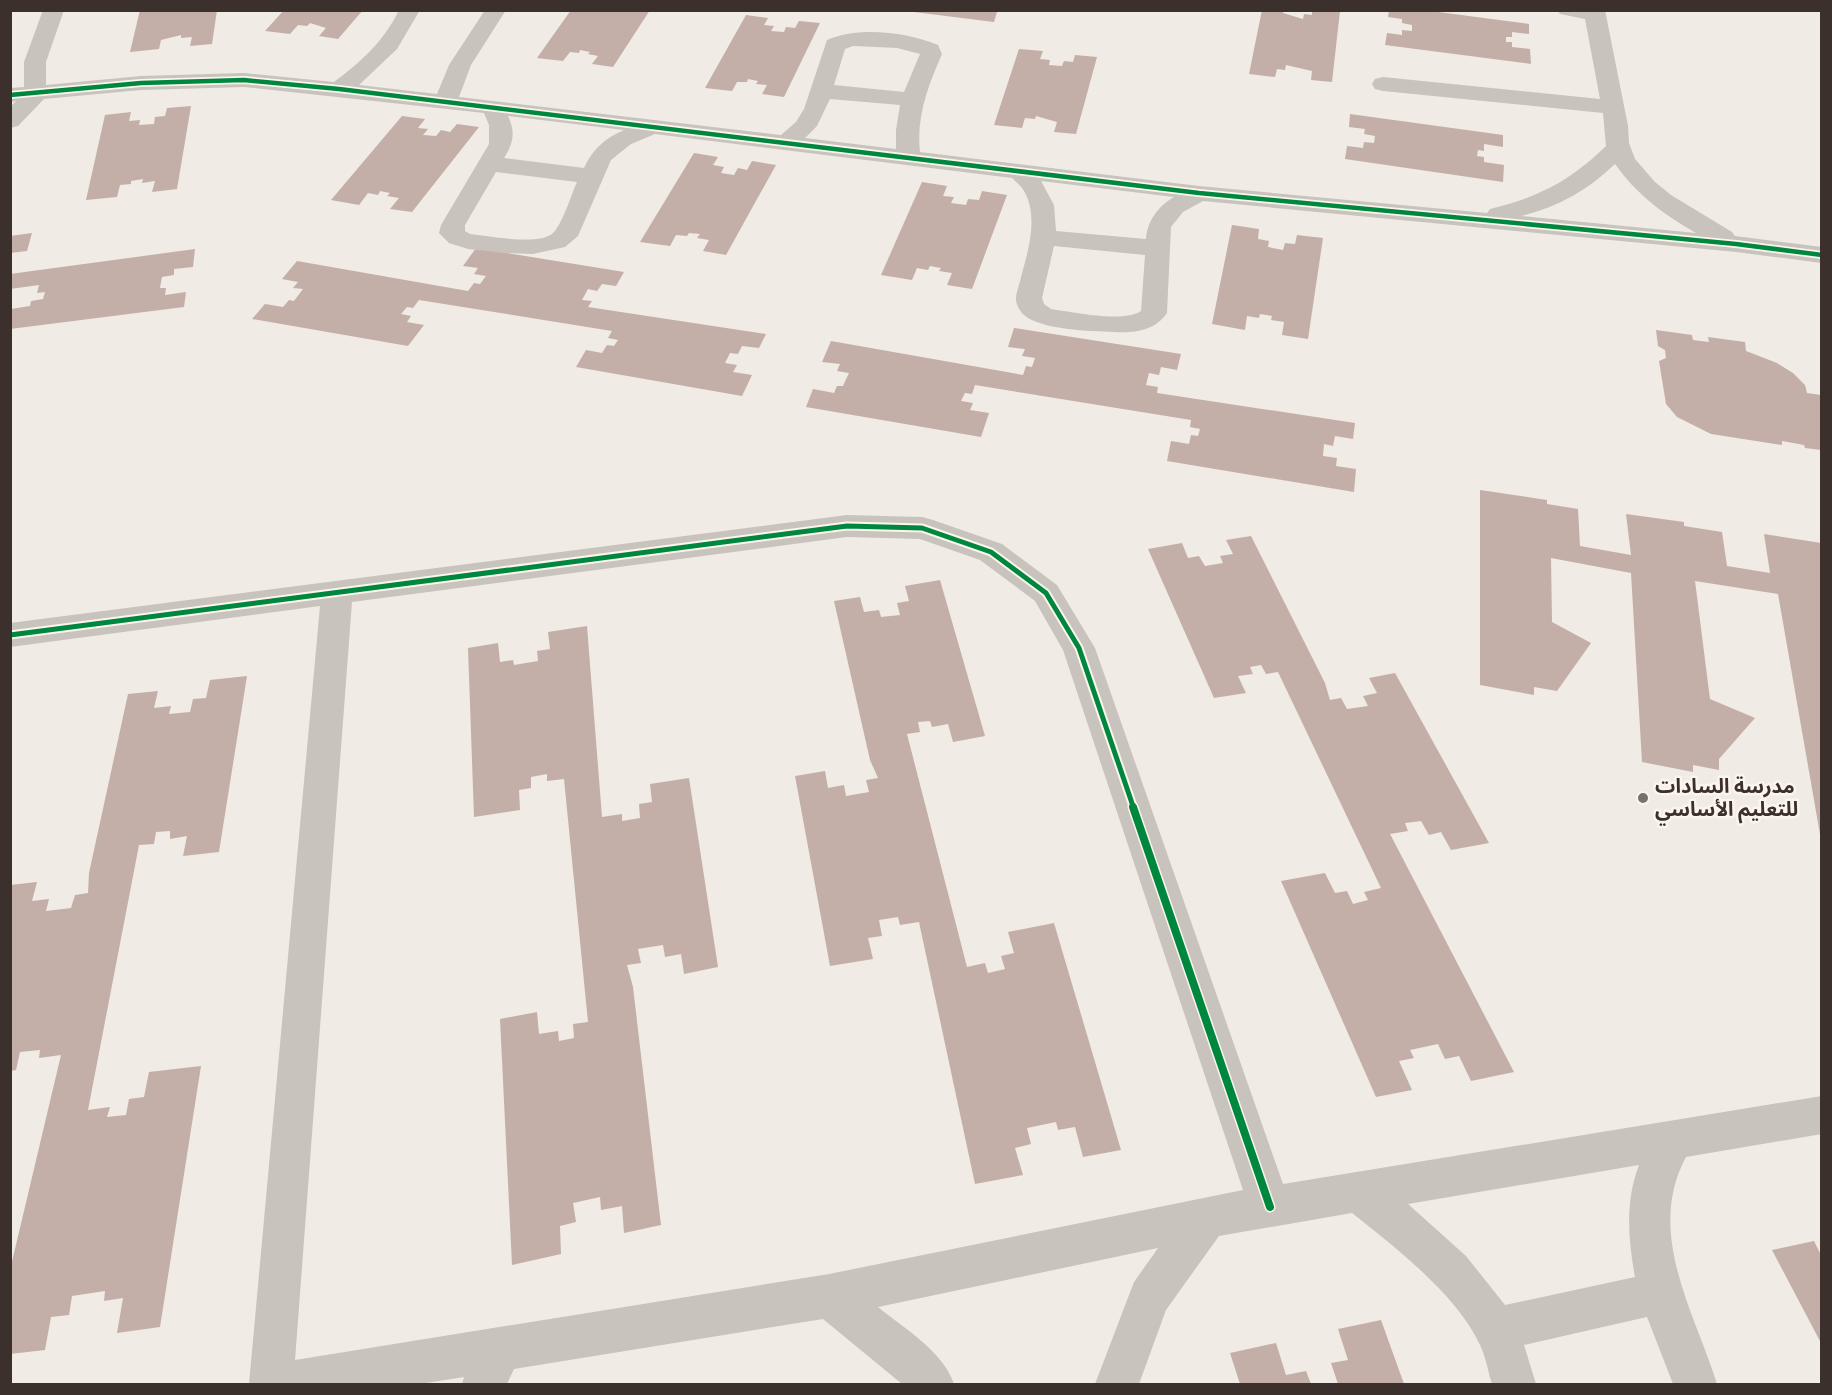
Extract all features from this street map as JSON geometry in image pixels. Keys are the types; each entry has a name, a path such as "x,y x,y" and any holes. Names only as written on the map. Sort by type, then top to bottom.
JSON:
{"street":[{"path":"37,93 32,81 33,67 54,10"},
{"path":"339,89 374,61 403,27 410,10"},
{"path":"446,102 449,85 456,69 496,10"},
{"path":"1567,10 1595,12 1618,147 1630,168 1659,197 1705,228 1736,244"},
{"path":"787,143 805,126 815,109 835,45 839,41 854,39 917,44 930,50 931,54 912,99 906,138 909,158"},
{"path":"10,56 38,54"},
{"path":"10,95 141,83 244,80 492,107 1199,193 1736,244 1821,255"},
{"path":"1383,84 1612,107"},
{"path":"820,91 912,99"},
{"path":"10,121 37,93"},
{"path":"492,107 501,124 501,144 453,225 452,232 458,238 539,247 559,242 565,237 601,156 623,139 653,127"},
{"path":"1468,218 1534,205 1561,194 1583,181 1618,147"},
{"path":"491,164 591,176"},
{"path":"1019,171 1036,191 1044,214 1042,237 1029,298 1031,307 1047,316 1122,324 1136,324 1147,320 1154,313 1159,226 1174,207 1199,193"},
{"path":"1042,237 1156,248"},
{"path":"10,635 848,526 922,528 991,552 1046,593 1079,648 1270,1207"},
{"path":"271,1384 337,592"},
{"path":"286,1384 492,1366 1208,1217 1821,1115"},
{"path":"1673,1140 1657,1171 1649,1208 1650,1248 1660,1293 1695,1384"},
{"path":"1358,1192 1396,1220 1465,1288 1496,1329 1514,1384"},
{"path":"1117,1384 1149,1297 1208,1217"},
{"path":"1496,1329 1660,1293"},
{"path":"829,1296 910,1361 932,1384"}],"building":[{"path":"140,10 217,10 212,44 190,46 192,37 181,38 181,35 161,40 159,49 130,52"},
{"path":"284,10 363,10 338,39 319,36 326,28 310,23 307,26 298,25 290,34 265,31"},
{"path":"571,10 650,10 613,67 592,64 598,56 580,50 579,53 570,52 563,61 537,58"},
{"path":"898,10 985,10 997,12 994,22"},
{"path":"1262,10 1283,10 1283,13 1303,19 1304,14 1312,15 1312,10 1340,11 1332,82 1311,80 1312,71 1286,65 1285,70 1277,69 1275,77 1249,74"},
{"path":"1389,10 1423,10 1529,24 1529,34 1512,32 1512,37 1506,37 1506,42 1512,42 1512,47 1530,49 1531,64 1385,45 1387,33 1402,35 1402,30 1412,31 1412,25 1402,23 1402,19 1388,17"},
{"path":"746,15 768,18 764,25 774,26 771,31 784,32 786,27 795,28 799,21 820,23 784,97 762,94 767,85 756,84 758,81 748,79 747,82 737,82 732,91 705,88"},
{"path":"1019,49 1043,51 1040,59 1050,60 1049,65 1062,66 1064,61 1073,62 1075,55 1097,57 1076,134 1054,132 1057,122 1036,116 1035,119 1025,118 1022,128 994,125"},
{"path":"191,106 177,189 152,192 155,181 142,183 143,179 131,181 131,184 120,185 117,197 86,200 105,115 131,112 129,121 140,120 139,125 154,124 155,117 165,116 167,108"},
{"path":"1350,114 1503,135 1503,147 1484,144 1484,151 1478,150 1477,156 1484,157 1484,162 1504,165 1503,182 1345,159 1347,146 1363,148 1364,142 1374,143 1375,136 1364,134 1365,129 1349,127"},
{"path":"402,116 425,119 418,128 428,129 423,135 436,136 441,130 450,132 457,124 479,127 412,212 390,209 399,198 387,196 390,193 380,191 378,195 368,193 359,205 331,200"},
{"path":"694,153 718,157 713,165 724,167 721,173 734,175 738,168 747,170 752,161 776,165 726,255 703,251 709,240 697,238 700,234 676,235 670,246 640,242"},
{"path":"922,182 947,186 943,196 954,197 951,203 966,205 968,199 979,200 982,191 1007,195 972,289 947,285 952,273 939,271 941,268 930,266 928,270 917,268 912,280 881,275"},
{"path":"1232,225 1259,229 1258,239 1269,241 1268,247 1283,250 1285,243 1295,244 1297,235 1323,238 1308,339 1282,335 1284,322 1271,320 1272,316 1260,314 1259,318 1247,316 1245,330 1212,324"},
{"path":"32,233 27,251 10,253 10,236"},
{"path":"476,248 624,272 616,286 602,284 597,291 588,289 582,300 592,301 588,307 766,334 759,348 742,346 738,354 730,353 725,363 737,365 733,372 752,375 742,396 576,367 586,350 602,353 607,345 614,346 618,340 608,338 612,331 419,300 413,308 407,307 401,314 411,316 407,322 424,325 408,346 252,319 265,304 283,307 289,300 294,301 303,289 293,288 298,282 282,279 297,261 468,291 474,283 480,284 486,276 474,274 478,268 463,266"},
{"path":"195,249 193,267 174,269 174,275 162,277 160,288 166,288 165,295 186,292 184,307 10,329 11,309 30,306 31,301 43,299 45,292 37,293 39,285 10,289 10,274"},
{"path":"1014,328 1181,354 1177,370 1161,367 1159,375 1149,373 1146,385 1158,387 1157,393 1355,423 1353,439 1335,436 1333,446 1324,444 1323,456 1337,458 1336,466 1356,469 1354,492 1167,461 1171,441 1189,444 1191,435 1198,436 1200,429 1190,427 1191,420 975,385 972,394 965,393 961,401 973,403 970,410 989,413 981,437 806,407 813,389 834,393 837,386 843,386 849,373 837,371 840,364 822,362 831,341 1023,375 1026,366 1032,367 1035,358 1022,356 1025,349 1008,347"},
{"path":"1656,330 1692,335 1693,340 1709,342 1708,337 1745,342 1746,351 1777,363 1793,373 1805,385 1807,393 1821,395 1821,450 1782,441 1782,445 1711,434 1677,417 1666,404 1659,361 1666,358 1665,350 1658,346"},
{"name":"مدرسة السادات للتعليم الأساسي","path":"1480,490 1547,500 1547,504 1578,509 1580,546 1631,555 1626,514 1684,522 1684,526 1722,532 1727,566 1770,573 1764,534 1821,543 1821,840 1778,594 1695,581 1710,699 1755,718 1719,759 1719,770 1693,765 1693,772 1642,762 1631,573 1551,558 1552,622 1591,643 1557,691 1534,687 1534,695 1480,685"},
{"path":"1251,536 1325,683 1330,700 1341,698 1347,709 1368,706 1363,696 1377,693 1369,678 1395,673 1489,843 1451,850 1441,832 1429,835 1421,821 1405,823 1408,831 1390,834 1514,1072 1471,1081 1459,1056 1445,1059 1438,1044 1410,1050 1414,1058 1399,1061 1412,1090 1376,1097 1281,881 1325,873 1335,893 1347,891 1353,904 1368,900 1364,892 1381,888 1278,672 1266,674 1261,665 1250,667 1253,674 1238,676 1246,693 1214,698 1148,549 1182,543 1188,558 1199,556 1205,566 1223,563 1220,556 1233,554 1226,540"},
{"path":"940,580 985,736 953,742 948,724 932,727 930,721 918,722 920,732 907,734 967,967 985,963 988,973 1005,969 1001,956 1014,953 1008,932 1054,923 1121,1150 1083,1157 1075,1127 1058,1130 1056,1122 1027,1128 1031,1144 1015,1148 1023,1175 975,1184 919,922 900,925 898,917 879,920 882,936 868,938 873,959 830,966 795,776 825,771 828,788 844,785 846,796 869,792 866,780 878,778 870,760 834,601 860,597 864,612 879,610 881,617 900,615 897,603 909,601 905,586"},
{"path":"587,626 602,817 622,814 622,821 640,818 639,804 652,802 650,784 689,778 718,967 684,974 681,954 665,957 663,945 638,949 641,963 627,965 633,987 661,1225 624,1233 622,1206 601,1210 600,1197 573,1203 576,1222 560,1226 561,1254 512,1265 500,1019 537,1012 539,1034 558,1031 559,1041 574,1038 573,1024 588,1022 564,779 547,781 547,774 531,777 531,788 519,790 520,810 474,817 468,648 498,643 500,662 513,660 514,665 538,661 537,651 550,649 548,632"},
{"path":"247,676 219,852 183,856 187,836 170,839 170,831 156,832 154,844 139,845 88,1110 110,1107 107,1117 126,1115 129,1099 144,1097 149,1072 201,1066 160,1327 117,1333 123,1298 104,1301 105,1291 72,1296 69,1315 51,1317 45,1350 10,1354 10,1270 61,1055 39,1058 40,1050 20,1052 16,1070 10,1071 10,885 37,882 32,901 49,899 46,911 71,908 75,895 88,893 89,873 128,694 158,691 154,708 171,706 169,714 190,712 193,699 206,698 210,680"},
{"path":"1814,1241 1821,1255 1821,1343 1772,1250"},
{"path":"1381,1320 1404,1384 1338,1384 1331,1363 1348,1360 1338,1329"},
{"path":"1276,1343 1286,1375 1306,1371 1311,1384 1240,1384 1230,1353"}],"cycle path":[{"path":"10,95 141,83 244,80 339,89 1199,193 1736,244 1822,255"},
{"path":"10,635 847,526 922,528 991,552 1046,593 1079,648 1270,1207"}],"place":[{"name":"مدرسة السادات للتعليم الأساسي","path":"1643,798"}]}
